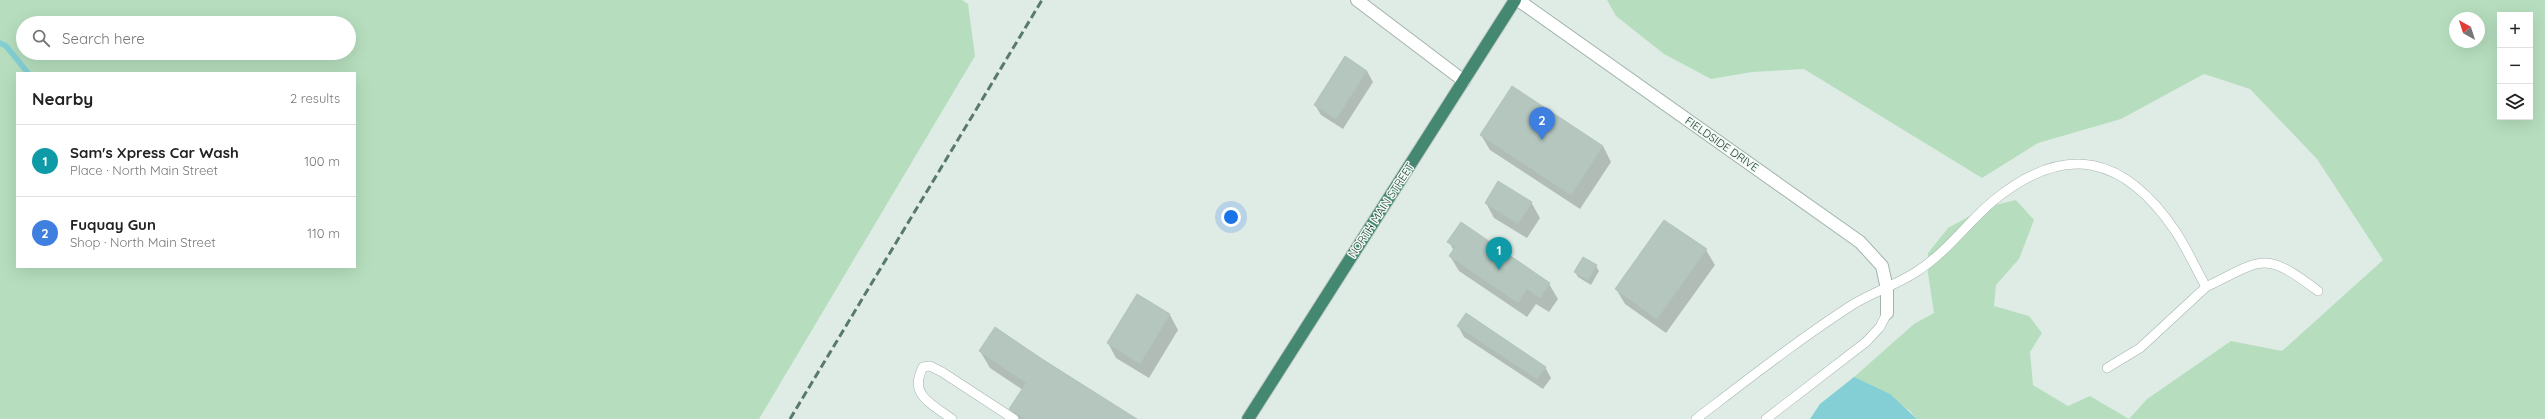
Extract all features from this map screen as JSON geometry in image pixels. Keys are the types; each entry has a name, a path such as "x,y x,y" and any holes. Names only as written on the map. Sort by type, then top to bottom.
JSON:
{"highway":[{"name":"NORTH MAIN STREET","path":"1248,419 1515,0"}],"street":[{"path":"1357,0 1464,81"},
{"name":"FIELDSIDE DRIVE","path":"1518,0 1860,242 1882,266 1887,289 1887,313"}],"lane":[{"path":"1696,419 1853,305 1887,289 1917,272 1942,253 1992,202 2022,181 2060,165 2078,164 2110,169 2127,178 2150,200 2176,232 2206,287"},
{"path":"2107,368 2140,348 2206,287 2252,264 2264,262 2288,268 2318,291"},
{"path":"1766,419 1866,342 1880,327 1887,313"},
{"path":"952,419 923,397 917,386 918,377 923,367 930,366 942,372 1014,419"}],"green space":[{"path":"0,0 962,0 968,4 975,56 759,419 0,419"},
{"path":"1607,0 2545,0 2545,419 2129,419 2147,399 2231,341 2282,351 2383,260 2317,159 2250,89 2204,74 2121,119 2038,143 1982,178 1804,69 1752,72 1711,79 1664,54 1616,16"},
{"path":"2016,200 2034,220 2019,259 1996,285 1994,306 2029,316 2042,333 2030,352 2033,385 2068,406 2090,396 2129,419 1917,419 1910,411 1854,377 1914,324 1934,313 1928,273 1928,253 1948,228 1986,207"}],"water":[{"path":"1854,377 1890,394 1917,419 1810,419 1820,404"}],"building":[{"path":"1345,56 1367,71 1336,119 1314,105"},
{"path":"1512,86 1603,146 1571,195 1480,135"},
{"path":"1498,181 1532,202 1518,224 1485,203"},
{"path":"1664,220 1707,249 1657,319 1615,289"},
{"path":"1461,222 1550,283 1540,298 1527,289 1518,303 1449,256 1455,247 1447,242"},
{"path":"1583,257 1597,265 1588,280 1574,272"},
{"path":"1137,294 1170,314 1140,364 1107,343"},
{"path":"1466,313 1546,367 1537,379 1457,326"},
{"path":"995,327 1042,359 1137,419 1025,419 1018,415 1009,409 1026,383 979,351"}],"waterway":[{"path":"0,43 6,46 16,58"},
{"path":"17,60 27,72"}],"railway":[{"path":"790,419 1042,0"}],"place":[{"name":"Fuquay Gun","path":"1542,140"},
{"name":"Sam's Xpress Car Wash","path":"1499,270"}]}
